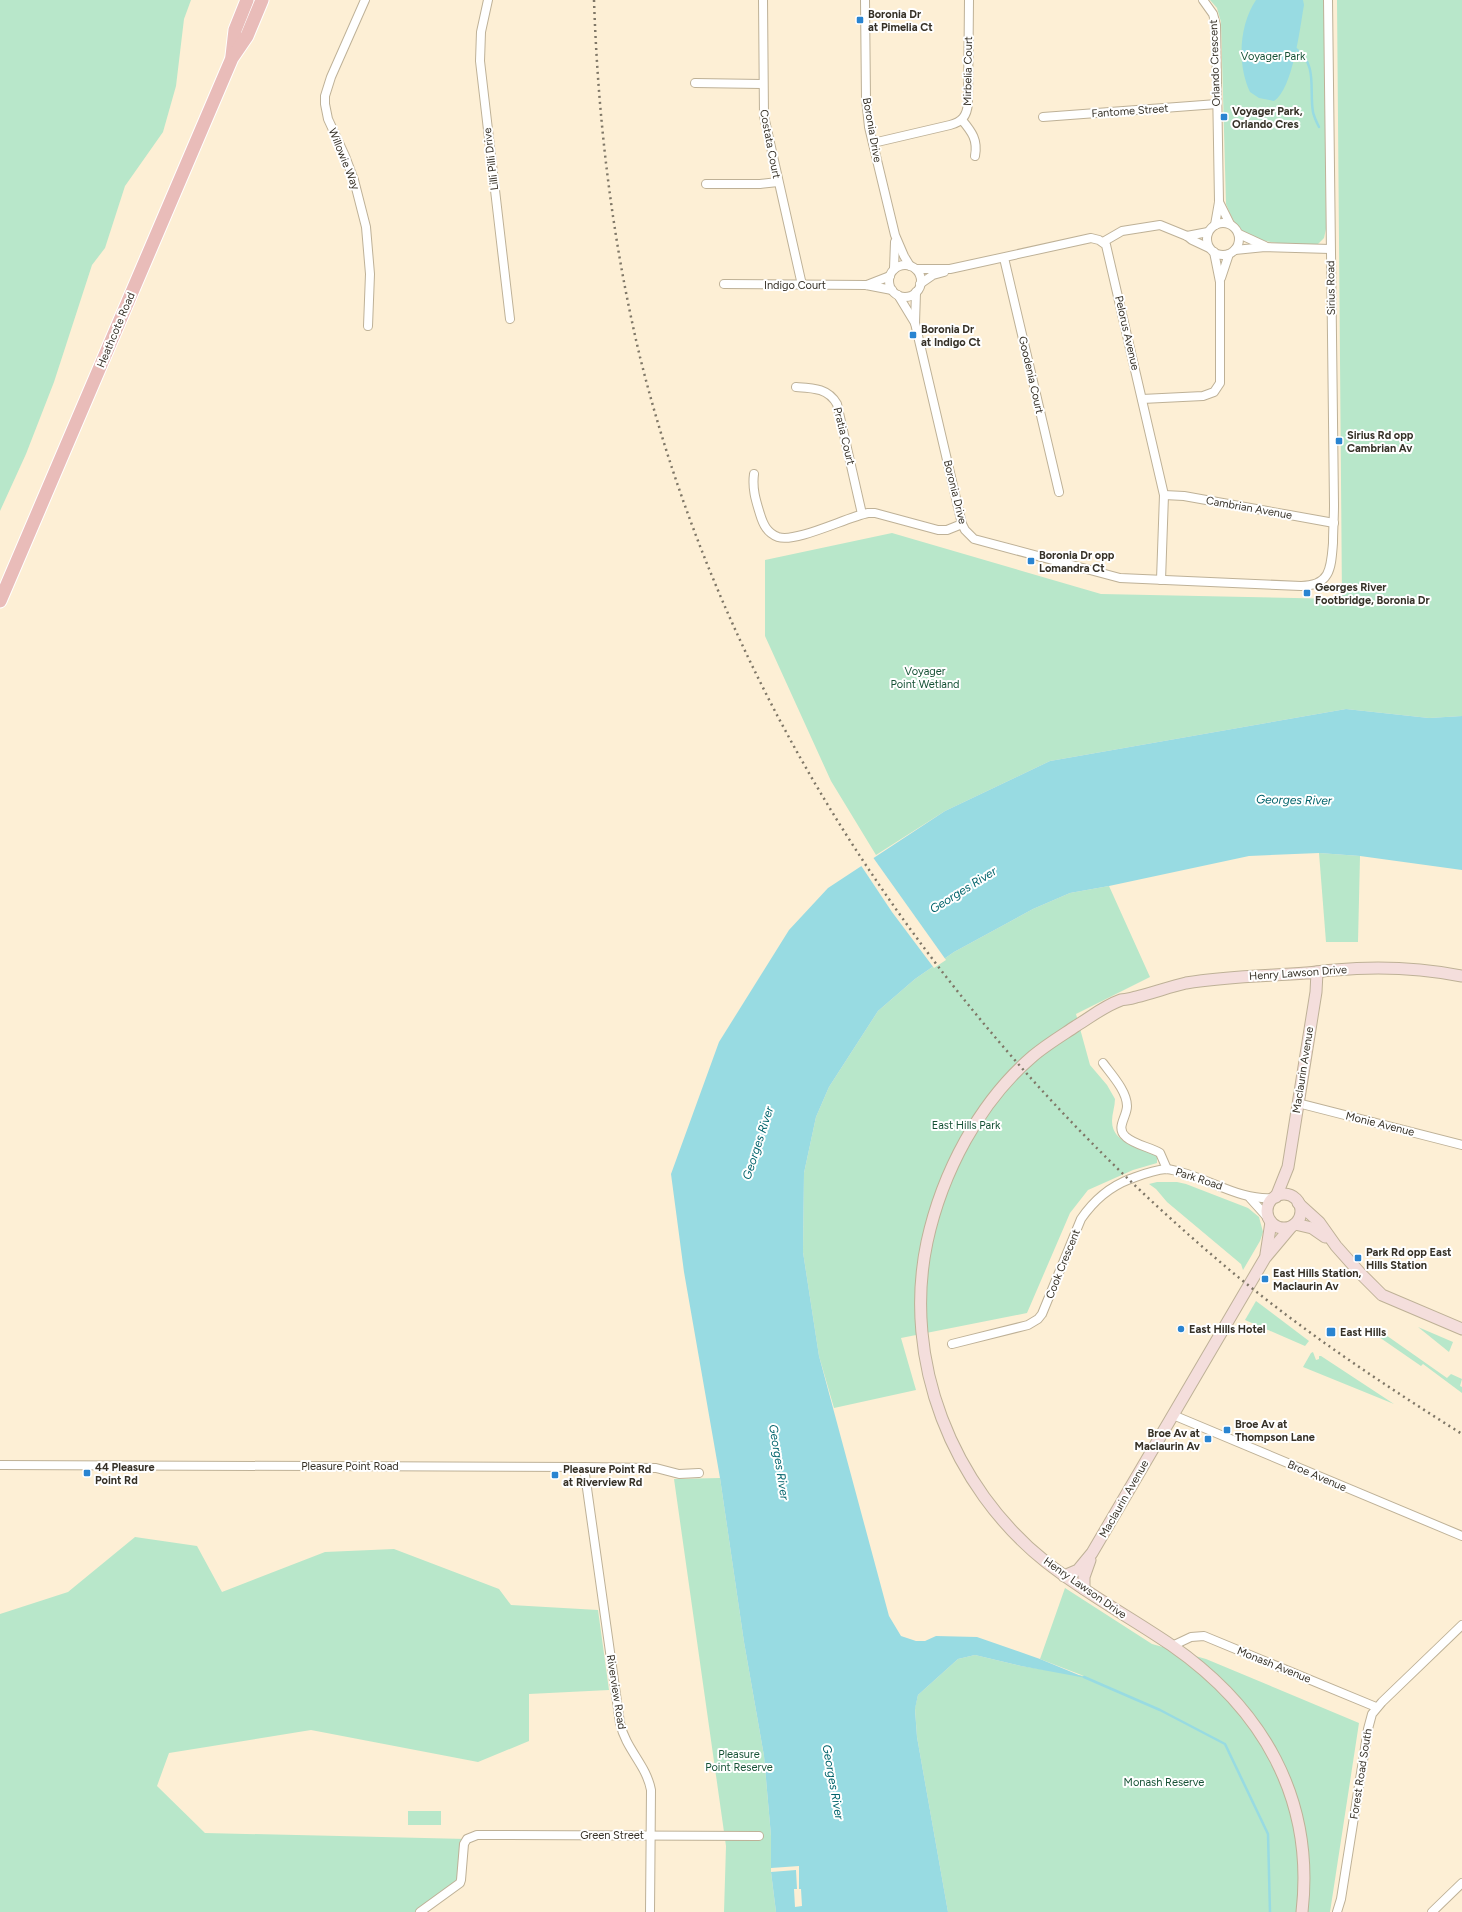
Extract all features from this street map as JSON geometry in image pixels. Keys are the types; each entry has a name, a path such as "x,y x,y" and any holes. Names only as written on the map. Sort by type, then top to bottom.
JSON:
{"main road":[{"name":"Heathcote Road","path":"232,58 235,30 247,0"},
{"name":"Heathcote Road","path":"0,601 232,58 247,36 262,0"},
{"name":"Henry Lawson Drive","path":"1302,1912 1304,1882 1301,1837 1293,1800 1279,1764 1260,1732 1234,1699 1210,1675 1172,1646 1064,1576 1034,1551 1003,1520 980,1490 956,1450 940,1413 928,1372 922,1338 921,1294 924,1260 935,1211 950,1171 969,1133 990,1104 1027,1061 1057,1038 1100,1010 1122,1000 1180,985 1213,979 1335,970 1404,969 1426,970 1462,976"},
{"name":"Maclaurin Avenue","path":"1275,1197 1288,1167 1316,992 1316,972"},
{"name":"Maclaurin Avenue","path":"1288,1167 1297,1201"},
{"path":"1336,1246 1312,1228 1293,1225 1282,1228 1270,1220 1268,1207 1275,1197 1286,1195 1297,1201 1318,1222 1336,1246 1382,1295 1462,1329"},
{"path":"1293,1225 1300,1214 1297,1201"},
{"name":"Maclaurin Avenue","path":"1265,1258 1270,1220"},
{"name":"Maclaurin Avenue","path":"1064,1576 1078,1570 1092,1553 1265,1258 1293,1225"},
{"name":"Maclaurin Avenue","path":"1084,1589 1084,1577 1092,1553"}],"street":[{"name":"Willowie Way","path":"365,0 330,82 325,104 328,120 345,156 354,180 366,227 370,274 368,326"},
{"name":"Lilli Pilli Drive","path":"488,0 481,32 480,61 510,319"},
{"name":"Costata Court","path":"763,0 762,84 765,125 802,285"},
{"name":"Boronia Drive","path":"865,0 866,99 873,143 895,235 904,256 913,267"},
{"name":"Mirbelia Court","path":"873,143 950,125 962,120 966,114 968,103 968,0"},
{"name":"Orlando Crescent","path":"1203,0 1213,14 1216,25 1219,202 1215,225"},
{"name":"Sirius Road","path":"1327,576 1331,563 1334,523 1328,0"},
{"path":"695,83 762,84"},
{"name":"Fantome Street","path":"1043,117 1217,104"},
{"path":"962,120 974,136 977,148 976,156"},
{"path":"706,184 760,184 778,182"},
{"name":"Orlando Crescent","path":"1219,202 1230,224"},
{"path":"1187,236 1208,232 1215,225 1222,223 1230,224 1239,234 1265,246"},
{"path":"920,284 933,275 950,269 1091,238 1103,242 1117,233 1154,225 1165,226 1187,236 1220,255 1265,246 1330,249"},
{"path":"1208,232 1207,240 1220,282"},
{"path":"1142,399 1203,396 1214,392 1218,388 1222,378 1220,282 1224,265 1239,242 1239,234"},
{"name":"Boronia Drive","path":"892,272 895,235"},
{"name":"Pelorus Avenue","path":"1103,242 1109,257 1164,495 1161,580"},
{"name":"Goodenia Court","path":"1004,258 1059,492"},
{"path":"913,267 920,275 920,284 916,292 906,296 895,293 889,284 892,272 900,265 950,269"},
{"name":"Indigo Court","path":"866,285 892,272"},
{"name":"Indigo Court","path":"724,284 866,285 895,293"},
{"name":"Boronia Drive","path":"915,323 916,292"},
{"name":"Boronia Drive","path":"895,293 907,307 915,323 962,524 969,535 980,541 1115,577 1308,586 1319,583 1327,576"},
{"name":"Pratia Court","path":"796,386 824,390 830,394 837,404 862,514"},
{"path":"754,474 754,495 762,519 768,530 778,537 794,537 862,514 875,513 938,530 947,530 962,524"},
{"name":"Cambrian Avenue","path":"1164,495 1184,496 1334,523"},
{"name":"Park Road","path":"1103,1063 1124,1094 1127,1103 1126,1112 1121,1124 1123,1133 1127,1138 1160,1153 1167,1169 1187,1174 1249,1197 1275,1197"},
{"name":"Monie Avenue","path":"1298,1103 1462,1145"},
{"name":"Cook Crescent","path":"952,1344 1028,1324 1038,1319 1042,1314 1075,1233 1088,1208 1112,1187 1142,1175 1167,1169"},
{"name":"Park Road","path":"1249,1197 1270,1220"},
{"name":"Broe Avenue","path":"1173,1416 1462,1536"},
{"name":"Pleasure Point Road","path":"0,1465 584,1467 656,1468 679,1474 699,1473"},
{"name":"Riverview Road","path":"584,1467 620,1723 628,1748 645,1771 650,1783 650,1912"},
{"name":"Forest Road South","path":"1337,1912 1341,1899 1368,1729 1372,1714 1376,1707 1462,1625"},
{"name":"Monash Avenue","path":"1172,1646 1191,1636 1204,1636 1376,1707"},
{"name":"Green Street","path":"420,1912 460,1883 462,1876 463,1849 467,1839 477,1835 759,1836"},
{"path":"1432,1912 1462,1883"}],"green space":[{"path":"0,0 191,0 184,19 176,86 163,132 125,186 105,248 92,265 54,382 26,454 0,511"},
{"name":"Voyager Park","path":"1210,0 1324,0 1326,229 1324,238 1318,244 1274,243 1253,237 1236,224 1228,209 1226,204 1221,22 1217,8"},
{"name":"Voyager Point Wetland","path":"1337,0 1462,0 1462,716 1429,718 1346,709 1050,761 945,811 876,855 831,781 765,636 765,560 892,533 1101,594 1342,599"},
{"path":"1319,853 1360,856 1358,942 1326,942"},
{"name":"East Hills Park","path":"1109,886 1150,977 1076,1014 1090,1065 1107,1085 1115,1099 1112,1118 1113,1129 1117,1135 1129,1144 1157,1156 1157,1163 1133,1170 1088,1190 1070,1213 1027,1313 901,1338 916,1390 834,1408 819,1356 803,1252 804,1173 816,1117 829,1087 878,1011 915,979 954,952 1033,909 1070,893"},
{"path":"1157,1182 1177,1182 1186,1184 1248,1208 1259,1217 1263,1232 1260,1241 1243,1270 1241,1264 1167,1202 1156,1189 1149,1184"},
{"path":"1256,1301 1309,1341 1305,1346 1245,1320"},
{"path":"1418,1327 1453,1342 1449,1352"},
{"path":"1383,1333 1447,1378 1451,1374 1462,1379 1460,1386 1462,1387 1462,1393 1423,1364 1421,1366 1379,1337"},
{"path":"1313,1352 1316,1360 1319,1359 1319,1356 1321,1356 1394,1404 1303,1367"},
{"name":"Pleasure Point Reserve","path":"720,1478 744,1642 764,1756 771,1836 771,1872 776,1912 724,1912 726,1846 674,1479"},
{"path":"135,1537 197,1546 222,1592 325,1552 394,1549 499,1589 511,1605 598,1610 609,1690 529,1694 529,1741 478,1762 311,1730 169,1753 157,1786 205,1833 467,1839 461,1880 420,1912 0,1912 0,1614 68,1592"},
{"name":"Monash Reserve","path":"1065,1588 1152,1644 1206,1659 1359,1723 1330,1912 948,1912 917,1737 915,1708 918,1695 958,1659 975,1655 1021,1666 1084,1676 1040,1659"},
{"path":"408,1811 441,1811 441,1825 408,1825"}],"water":[{"path":"1256,0 1303,0 1304,5 1298,42 1291,71 1281,94 1274,101 1259,98 1250,92 1243,70 1243,33 1250,10"},
{"name":"Georges River","path":"1346,709 1429,718 1462,716 1462,870 1360,856 1319,853 1249,856 1070,893 1033,909 954,952 915,979 878,1011 829,1087 816,1117 804,1173 803,1252 819,1356 889,1616 901,1636 916,1641 925,1641 936,1636 977,1637 1040,1659 1086,1678 1021,1666 975,1655 958,1659 918,1695 915,1709 917,1737 948,1912 776,1912 771,1872 771,1836 764,1756 744,1642 720,1478 684,1272 671,1174 719,1042 789,930 828,888 945,811 1050,761"}],"pier":[{"path":"872,856 946,960 934,968 892,912 860,864"},
{"path":"799,1866 799,1889 801,1889 802,1906 795,1907 794,1889 797,1889 796,1870 771,1872 771,1868"}],"waterway":[{"path":"1296,49 1303,55 1310,70 1313,112 1319,127"},
{"path":"1084,1677 1160,1710 1225,1744 1268,1834 1270,1912"}],"railway":[{"path":"594,0 603,135 614,224 630,313 640,357 679,488 729,615 789,737 859,854 937,965 1024,1071 1118,1169 1219,1261 1277,1308 1368,1373 1462,1434"}],"place":[{"name":"Boronia Dr at Pimelia Ct","path":"860,20"},
{"name":"Voyager Park, Orlando Cres","path":"1224,117"},
{"name":"Boronia Dr at Indigo Ct","path":"913,335"},
{"name":"Sirius Rd opp Cambrian Av","path":"1339,441"},
{"name":"Boronia Dr opp Lomandra Ct","path":"1031,561"},
{"name":"Georges River Footbridge, Boronia Dr","path":"1307,593"},
{"name":"Park Rd opp East Hills Station","path":"1358,1258"},
{"name":"East Hills Station, Maclaurin Av","path":"1265,1279"},
{"name":"East Hills Hotel","path":"1181,1329"},
{"name":"East Hills","path":"1331,1332"},
{"name":"Broe Av at Thompson Lane","path":"1227,1430"},
{"name":"Broe Av at Maclaurin Av","path":"1208,1439"},
{"name":"44 Pleasure Point Rd","path":"87,1473"},
{"name":"Pleasure Point Rd at Riverview Rd","path":"555,1475"}]}
